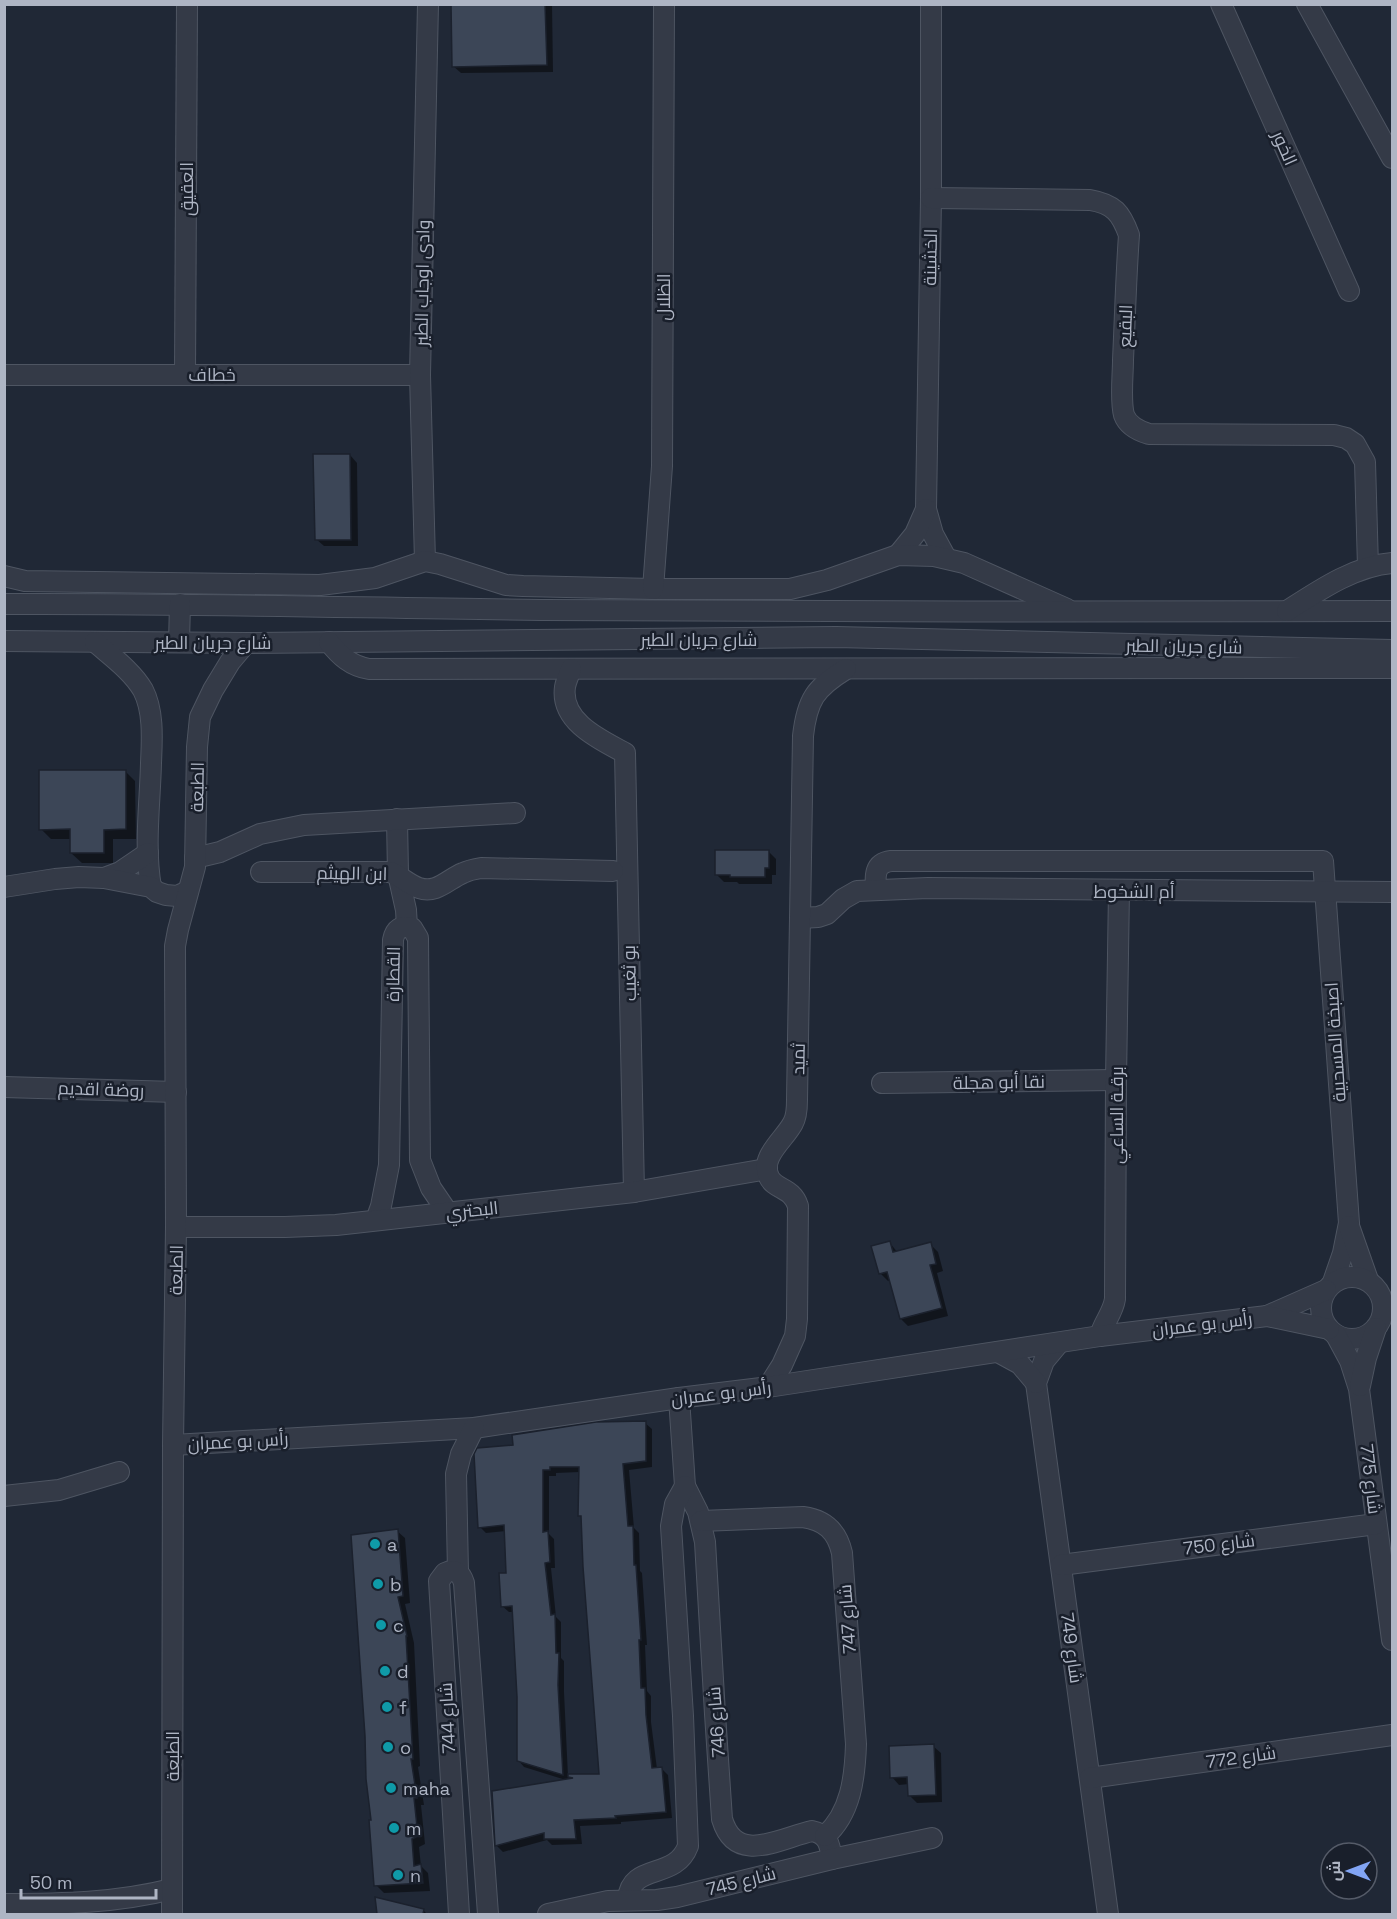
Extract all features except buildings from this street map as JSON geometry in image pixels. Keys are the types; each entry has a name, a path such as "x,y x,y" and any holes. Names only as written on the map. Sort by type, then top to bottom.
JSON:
{"street":[{"name":"العقيق","path":"185,374 187,4"},
{"name":"وادى اوجاب الطير","path":"425,561 420,375 428,4"},
{"name":"الظلال","path":"652,589 663,443 664,4"},
{"name":"الخشينة","path":"931,4 931,198 926,509 933,534 946,558"},
{"name":"الخور","path":"1221,4 1348,291"},
{"path":"1307,4 1392,158"},
{"name":"البقيع","path":"931,198 1075,199 1110,205 1125,223 1129,235 1123,409 1125,418 1139,431 1149,434 1334,435 1346,438 1355,444 1365,462 1368,567"},
{"name":"خطاف","path":"4,375 420,375"},
{"name":"الخشينة","path":"898,555 915,534 926,509"},
{"name":"شارع جريان الطير","path":"425,561 506,585 652,589 790,588 819,582 898,555 922,555 946,558 984,571 1075,613"},
{"path":"4,576 25,581 320,585 375,578 425,561"},
{"path":"1287,612 1310,596 1368,567 1392,563"},
{"name":"شارع جريان الطير","path":"4,604 1075,613 1392,611"},
{"path":"179,642 180,604"},
{"name":"شارع جريان الطير","path":"4,641 246,643 836,637 1392,650"},
{"path":"94,642 134,678 144,691 149,707 152,747 148,853 151,887"},
{"path":"329,642 352,664 369,669 1392,668"},
{"name":"الطبعة","path":"172,1914 176,1227 175,946 195,867 197,747 200,717 230,662 246,643"},
{"path":"1198,646 1198,669"},
{"name":"بو ثغيب","path":"571,669 565,689 568,710 580,725 625,753 634,1192"},
{"path":"788,669 800,680 810,702"},
{"name":"ثميد","path":"766,1170 769,1157 793,1124 796,1110 801,918 802,736 810,702 825,684 846,669"},
{"path":"195,858 220,852 260,834 304,825 515,813"},
{"path":"397,819 398,874 406,910 407,927"},
{"path":"104,878 120,872 148,853"},
{"name":"أم الشخوط","path":"876,890 877,868 885,861 1323,861"},
{"path":"928,861 928,888"},
{"name":"اصبخة المسحبية","path":"1323,861 1348,1223 1343,1253 1330,1286"},
{"path":"1052,862 1052,890"},
{"name":"ابن الهيثم","path":"261,872 390,872 424,889 443,885 464,872 482,868 613,871"},
{"path":"4,887 66,878 104,878 151,887 166,895 177,896 188,891"},
{"name":"أم الشخوط","path":"801,918 827,914 843,898 857,891 876,890 928,888 1392,892"},
{"name":"برقـة الساعي","path":"1100,1336 1115,1299 1119,891"},
{"name":"القطارة","path":"376,1220 389,1165 393,939 397,929 407,927 414,931 417,938 420,1160 431,1188 448,1214"},
{"name":"نقا أبو هجلة","path":"882,1083 1116,1080"},
{"name":"روضة اقديم","path":"4,1087 176,1092"},
{"path":"4,1101 27,1087"},
{"path":"766,1170 771,1180 795,1197 799,1210 795,1336 782,1365 768,1387"},
{"name":"البحتري","path":"176,1227 285,1227 448,1214 634,1192 766,1170"},
{"name":"اصبخة المسحبية","path":"1348,1223 1379,1286"},
{"path":"1350,1276 1379,1286 1384,1306 1383,1324 1365,1337 1355,1339 1345,1339 1332,1332 1322,1314 1321,1305 1330,1286 1350,1276"},
{"name":"رأس بو عمران","path":"173,1445 474,1428 768,1387 1100,1336 1267,1316 1330,1286"},
{"name":"رأس بو عمران","path":"1267,1316 1332,1332"},
{"name":"شارع 775","path":"1359,1389 1366,1358 1383,1324"},
{"name":"شارع 775","path":"1332,1332 1350,1361 1359,1389 1392,1640"},
{"path":"998,1352 1020,1364 1036,1383 1044,1361 1059,1343"},
{"name":"شارع 749","path":"1036,1383 1108,1914"},
{"name":"شارع 746","path":"679,1398 685,1485 701,1521 705,1542 722,1819 725,1829 731,1837 750,1846 760,1846 813,1831 825,1836"},
{"name":"شارع 744","path":"474,1428 461,1454 456,1474 458,1572 464,1583 488,1914"},
{"path":"4,1496 59,1490 119,1472"},
{"name":"شارع 746","path":"628,1899 628,1892 636,1880 680,1861 688,1846 683,1716 671,1526 675,1504 685,1485"},
{"name":"شارع 747","path":"701,1521 802,1517 825,1524 834,1531 840,1542 843,1553 856,1763 844,1811 833,1829 825,1836"},
{"name":"شارع 750","path":"1061,1565 1376,1524"},
{"name":"شارع 744","path":"458,1572 444,1573 439,1581 459,1914"},
{"path":"683,1716 715,1714"},
{"name":"شارع 772","path":"1090,1778 1392,1735"},
{"path":"825,1836 832,1859"},
{"name":"شارع 745","path":"548,1914 608,1901 657,1900 677,1897 832,1859 932,1838"},
{"path":"4,1904 69,1904 106,1901 172,1889"}],"place":[{"name":"a","path":"375,1544"},
{"name":"b","path":"378,1584"},
{"name":"c","path":"381,1625"},
{"name":"d","path":"385,1671"},
{"name":"f","path":"387,1707"},
{"name":"o","path":"388,1747"},
{"name":"maha","path":"391,1788"},
{"name":"m","path":"394,1828"},
{"name":"n","path":"398,1875"}]}
